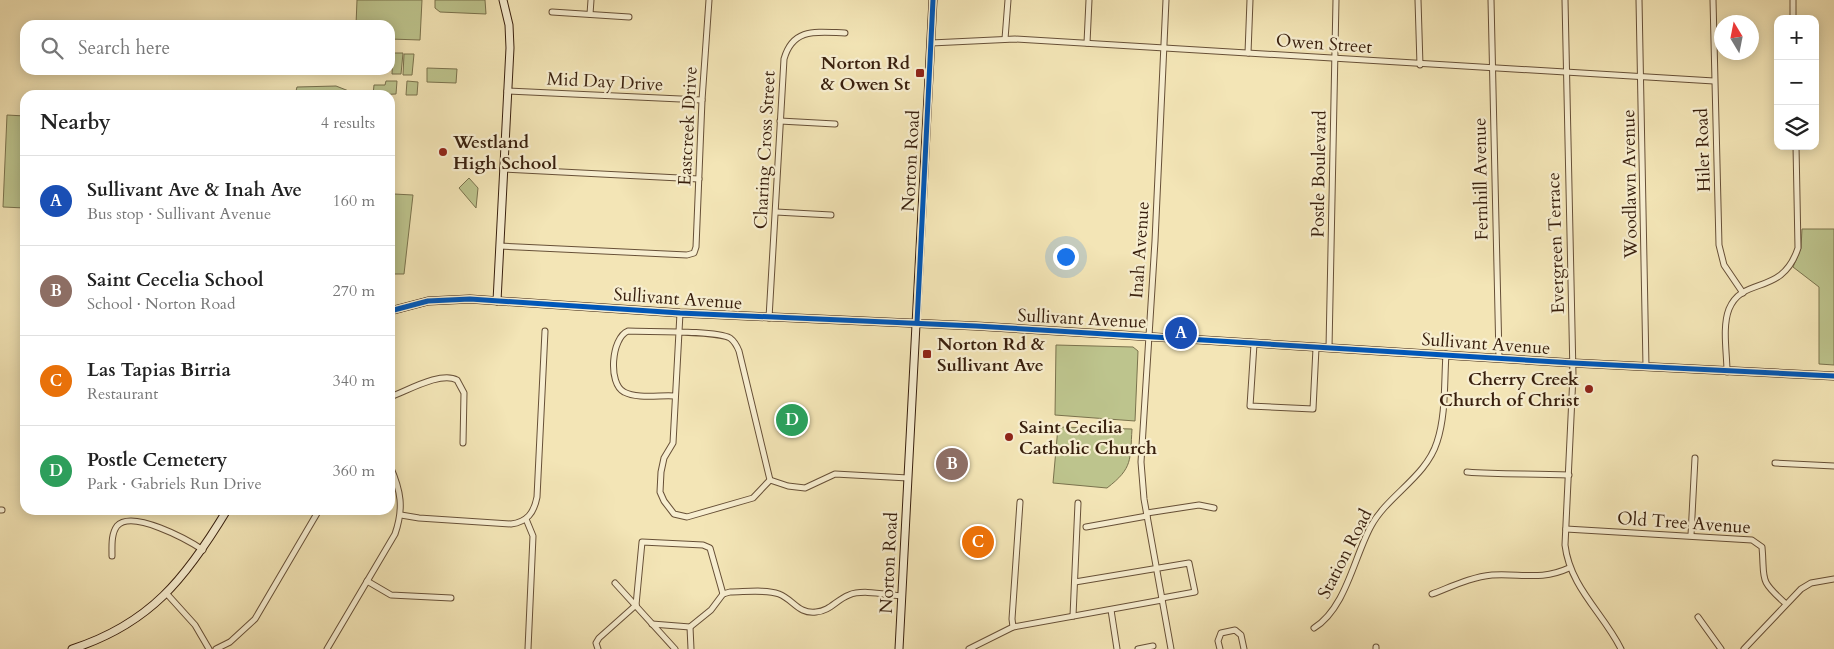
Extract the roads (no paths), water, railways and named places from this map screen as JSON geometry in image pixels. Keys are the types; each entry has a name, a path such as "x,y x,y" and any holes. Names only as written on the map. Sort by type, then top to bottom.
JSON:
{"street":[{"path":"497,301 510,36 504,0"},
{"path":"590,14 591,0"},
{"name":"Eastcreek Drive","path":"500,246 687,255 694,252 696,247 708,0"},
{"name":"Norton Road","path":"899,649 934,0"},
{"path":"1005,39 1008,0"},
{"path":"1087,43 1089,0"},
{"name":"Inah Avenue","path":"1166,0 1141,462 1147,514 1171,649"},
{"path":"1248,53 1250,0"},
{"name":"Postle Boulevard","path":"1329,348 1336,0"},
{"path":"1418,0 1420,65"},
{"name":"Fernhill Avenue","path":"1491,0 1499,358"},
{"name":"Evergreen Terrace","path":"1565,0 1573,363 1565,545 1569,568 1622,649"},
{"name":"Woodlawn Avenue","path":"1639,0 1646,367"},
{"name":"Hiler Road","path":"1713,0 1719,245 1724,265 1743,293"},
{"path":"1793,0 1794,15"},
{"path":"552,12 629,16"},
{"name":"Charing Cross Street","path":"769,318 784,60 790,44 803,34 845,33"},
{"name":"Owen Street","path":"931,43 1005,39 1566,74 1714,81"},
{"name":"Mid Day Drive","path":"507,91 702,100"},
{"path":"780,121 835,124"},
{"path":"1727,372 1727,318 1733,302 1743,293 1786,272 1794,260 1798,243 1796,150"},
{"path":"503,169 699,178"},
{"path":"776,212 831,215"},
{"name":"Sullivant Avenue","path":"395,310 442,299 497,301 769,318 917,323 1727,372 1834,376"},
{"path":"680,313 674,396 673,443 664,458 660,492 674,514 681,516 728,506 753,498 770,480"},
{"path":"401,515 419,518 511,524 526,519 533,512 537,497 545,331"},
{"path":"674,396 627,394 615,384 616,350 620,336 628,331 715,334 730,338 735,342 739,350 770,480"},
{"path":"1254,344 1250,406 1313,409 1316,348"},
{"name":"Station Road","path":"1314,628 1328,616 1344,589 1372,524 1419,473 1436,444 1441,425 1446,354"},
{"path":"395,395 447,376 457,380 464,388 465,398 463,443"},
{"path":"1691,536 1695,458"},
{"path":"1775,463 1834,466"},
{"path":"1467,472 1516,476 1532,473 1569,476"},
{"path":"770,480 788,486 806,488 836,474 908,478"},
{"path":"327,649 395,534 401,515 400,491 395,478"},
{"path":"1014,627 1012,619 1020,502"},
{"path":"1073,616 1078,503"},
{"path":"1086,527 1199,505 1214,508"},
{"path":"72,649 85,647 128,624 167,594 203,550 224,515"},
{"path":"216,649 230,642 255,619 316,515"},
{"path":"526,519 533,536 528,649"},
{"path":"112,556 114,530 120,523 128,520 136,520 176,535 203,550"},
{"name":"Old Tree Avenue","path":"1566,529 1752,540 1758,542 1762,547 1764,579 1769,589 1785,603"},
{"path":"598,649 596,643 599,638 636,605 642,542 704,545 710,548 724,594"},
{"path":"969,649 1014,627 1196,592 1190,563 1074,582"},
{"path":"1432,594 1477,577 1494,575 1541,577 1569,568"},
{"path":"1744,649 1785,603 1801,589 1812,583 1834,579"},
{"path":"367,581 391,595 451,598"},
{"path":"616,583 675,649"},
{"path":"652,624 690,627 711,610 724,594 730,592 774,593 787,598 802,612 816,612 830,608 849,594 902,596"},
{"path":"167,594 194,625 209,649"},
{"path":"1110,610 1116,649"},
{"path":"1698,617 1721,649"},
{"path":"690,627 691,649"},
{"path":"1220,649 1218,640 1222,634 1235,630 1241,635 1244,649"},
{"path":"1138,649 1153,646"}],"place":[{"name":"Norton Rd & Owen St","path":"920,73"},
{"name":"Westland High School","path":"443,152"},
{"name":"Sullivant Ave & Inah Ave","path":"1181,333"},
{"name":"Norton Rd & Sullivant Ave","path":"927,354"},
{"name":"Cherry Creek Church of Christ","path":"1589,389"},
{"name":"Postle Cemetery","path":"792,420"},
{"name":"Saint Cecilia Catholic Church","path":"1009,437"},
{"name":"Saint Cecelia School","path":"952,464"},
{"name":"Las Tapias Birria","path":"978,542"}]}
